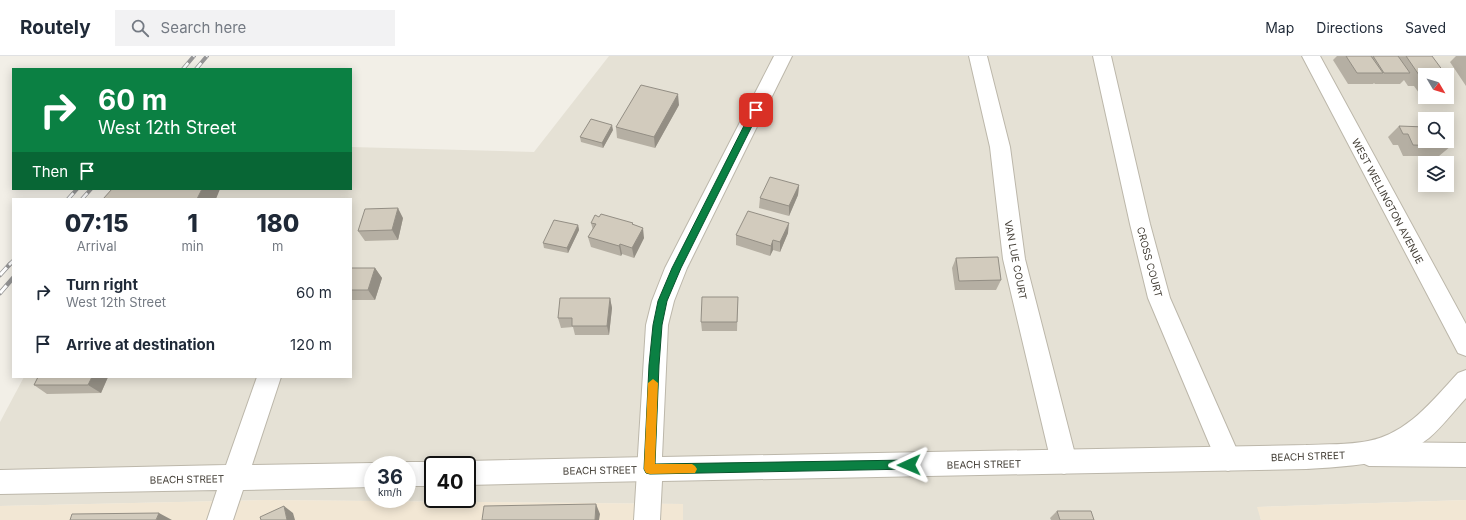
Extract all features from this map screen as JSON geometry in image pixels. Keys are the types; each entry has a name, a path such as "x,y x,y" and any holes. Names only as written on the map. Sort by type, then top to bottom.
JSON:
{"street":[{"path":"647,520 654,358 657,325 662,301 676,268 783,56"},
{"name":"VAN LUE COURT","path":"978,56 1000,147 1014,258 1064,462"},
{"name":"CROSS COURT","path":"1102,56 1157,292 1228,459"},
{"name":"WEST WELLINGTON AVENUE","path":"1310,56 1466,346"},
{"path":"220,520 269,378"},
{"name":"BEACH STREET","path":"1357,454 1385,449 1411,436 1428,422 1466,381"},
{"name":"BEACH STREET","path":"476,473 1228,459 1357,454 1466,454"},
{"name":"BEACH STREET","path":"0,482 364,475"}],"shaded area":[{"path":"609,56 1466,56 1466,500 1258,507 1261,520 683,520 683,504 476,502 476,456 424,456 424,502 416,501 416,456 364,456 364,501 264,500 0,506 0,422 23,378 352,378 352,198 118,198 122,190 352,190 352,147 534,152"},
{"path":"264,500 364,501 364,508 416,508 416,501 424,502 424,508 476,508 476,502 683,504 683,520 0,520 0,506"},
{"path":"1466,500 1466,520 1261,520 1257,507"}],"building":[{"path":"1346,56 1371,56 1383,73 1357,73"},
{"path":"1373,56 1398,56 1410,73 1384,73"},
{"path":"1406,56 1432,56 1441,68 1418,68 1418,74"},
{"path":"641,85 678,94 654,137 616,127"},
{"path":"591,119 612,125 602,143 580,137"},
{"path":"1399,126 1418,127 1418,145 1413,145 1408,134 1403,134"},
{"path":"770,177 799,185 789,206 760,198"},
{"path":"111,190 202,190 198,198 104,198"},
{"path":"398,208 392,230 358,231 365,209"},
{"path":"748,211 789,223 780,242 773,240 771,246 736,235"},
{"path":"601,214 633,223 632,224 643,228 632,248 620,244 619,246 588,237 596,224 591,223 595,215 599,217"},
{"path":"554,220 578,225 567,248 543,243"},
{"path":"998,257 1001,280 959,281 956,258"},
{"path":"352,268 375,268 368,290 352,290"},
{"path":"702,297 738,297 737,322 701,322"},
{"path":"560,298 610,298 607,326 572,326 572,318 558,318"},
{"path":"38,378 92,378 88,385 34,385"},
{"path":"596,504 595,520 482,520 484,506"},
{"path":"284,506 287,520 261,520 260,517"},
{"path":"1057,511 1091,511 1094,520 1060,520"},
{"path":"159,513 156,520 70,520 72,514"}],"railway":[{"path":"184,68 194,56"},
{"path":"197,68 207,56"},
{"path":"69,198 76,190"},
{"path":"83,198 90,190"},
{"path":"0,275 10,264"},
{"path":"0,293 12,279"}],"slow traffic":[{"path":"653,383 650,469 692,469"}],"route":[{"path":"756,110 676,268 662,301 657,325 654,365 650,469 909,465"}]}
